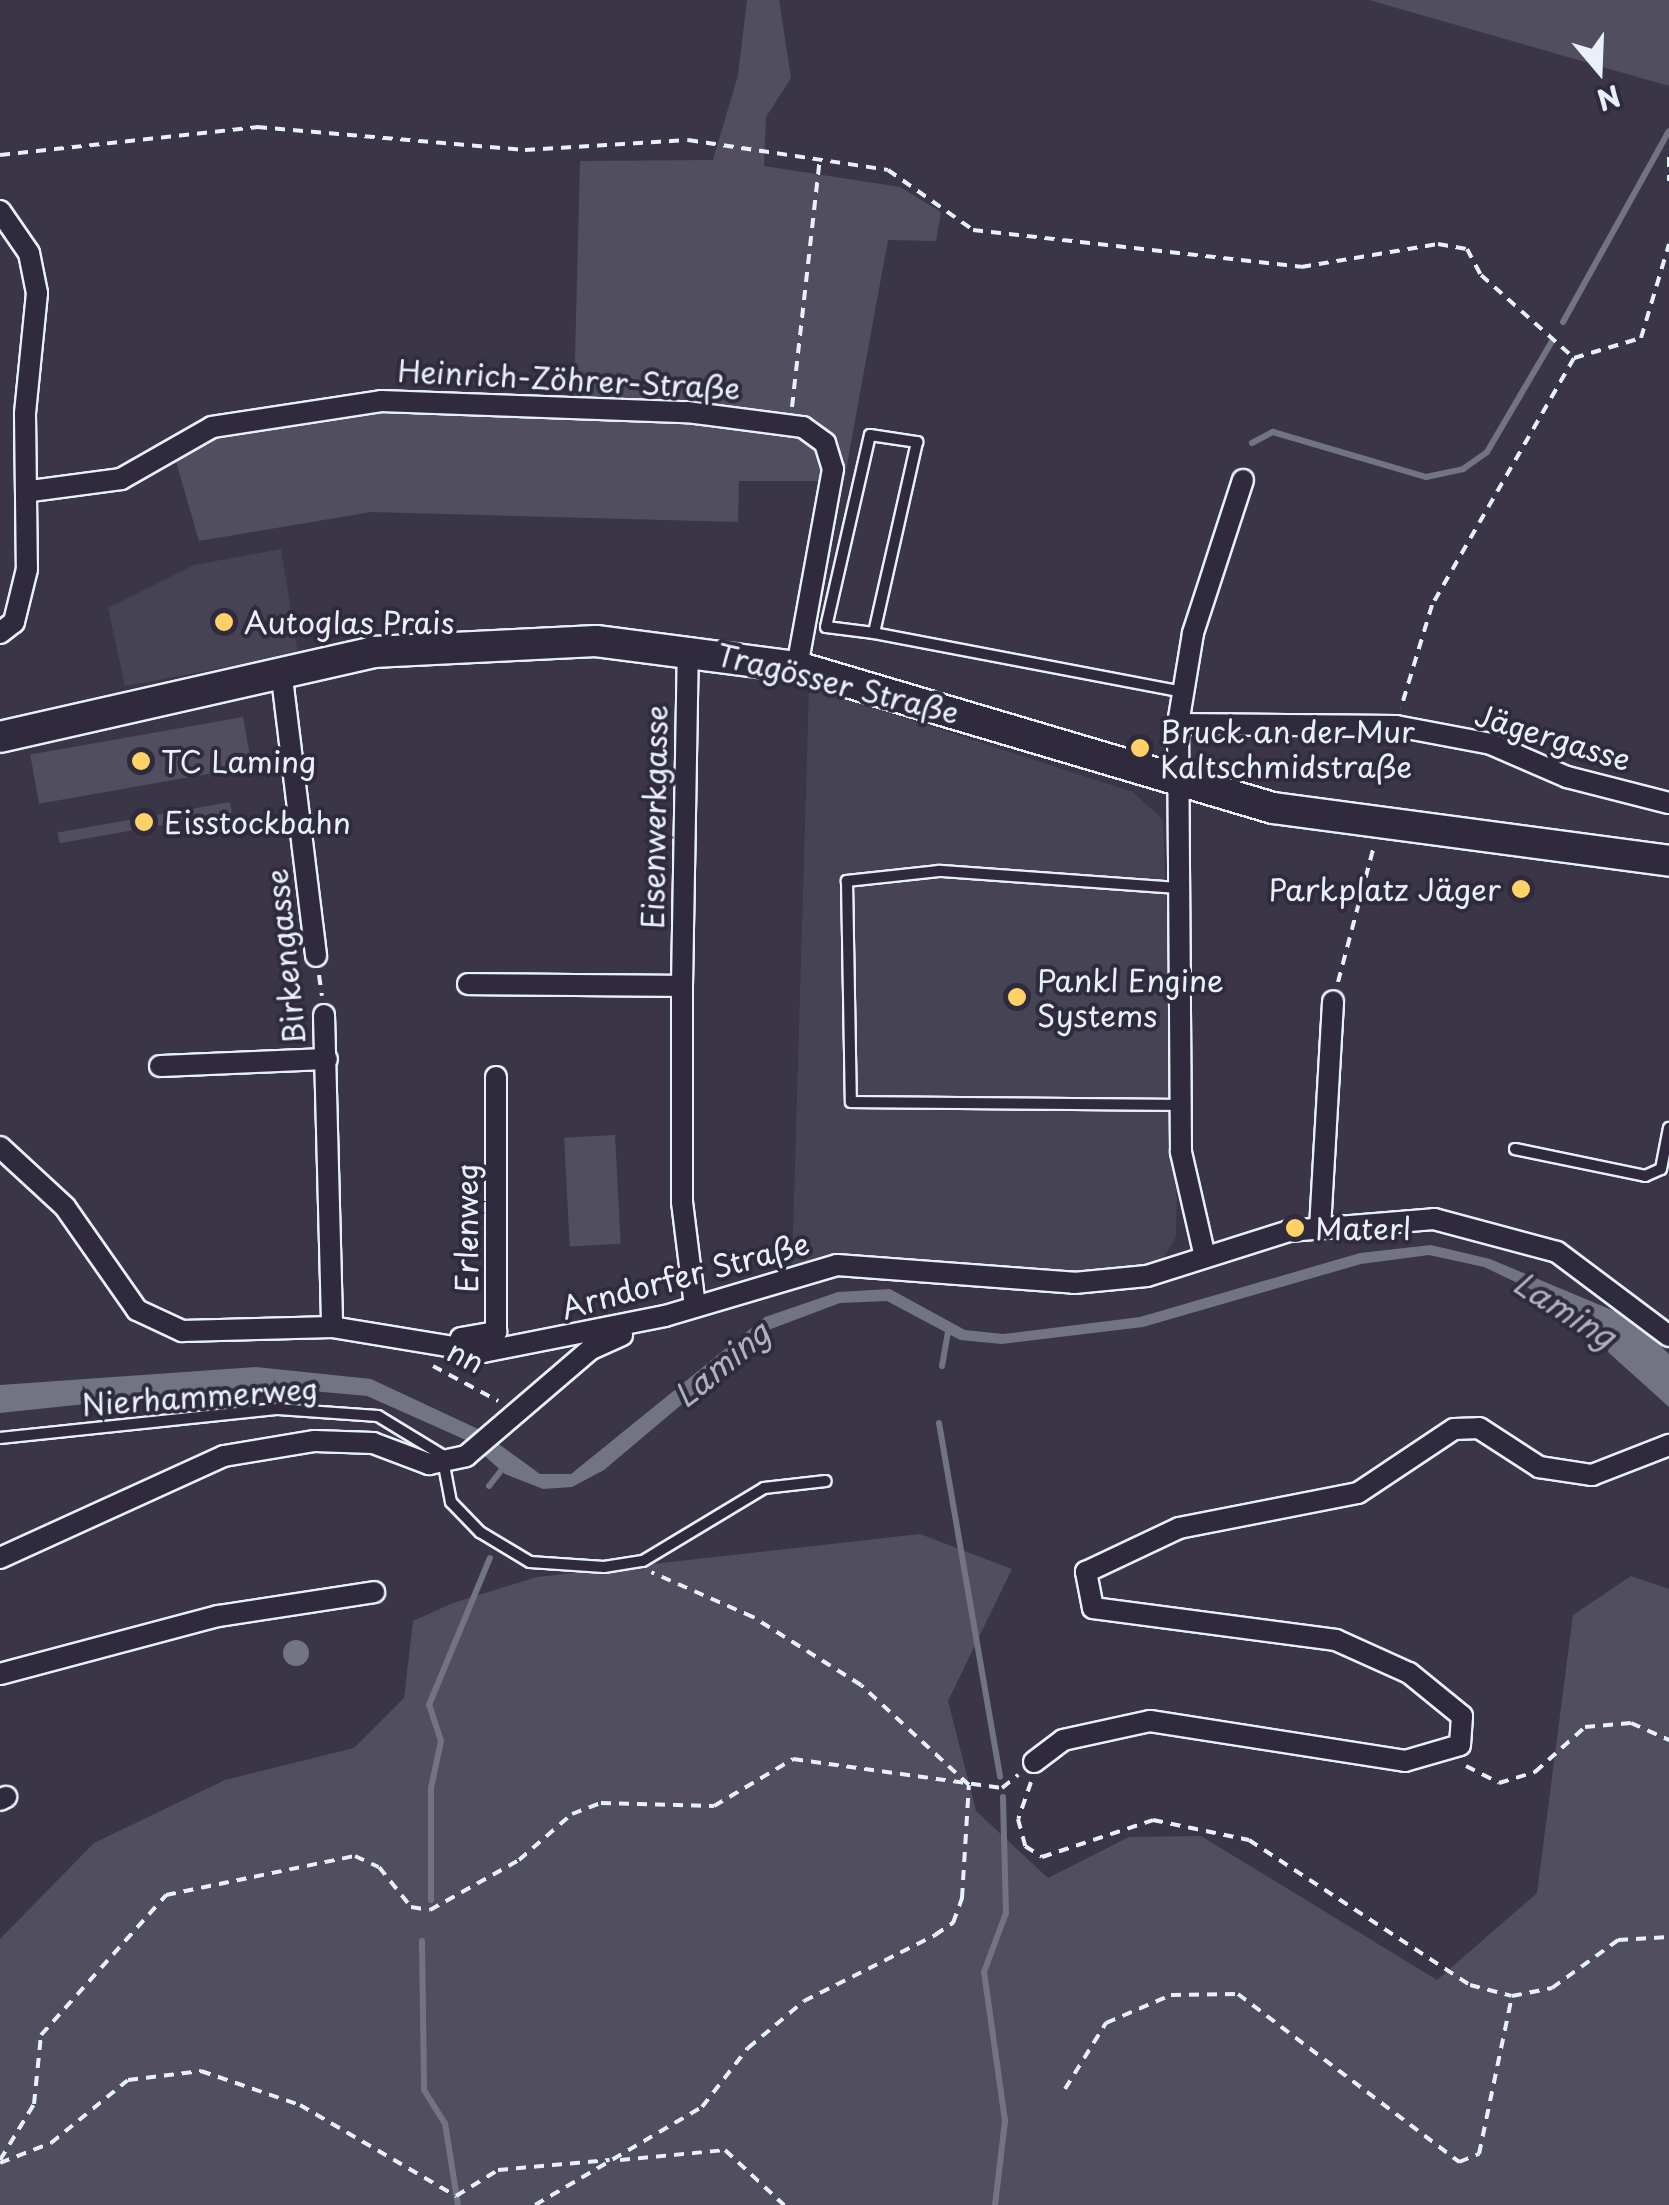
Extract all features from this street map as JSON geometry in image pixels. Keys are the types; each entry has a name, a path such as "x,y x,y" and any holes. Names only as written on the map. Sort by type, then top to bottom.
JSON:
{"main road":[{"name":"Tragösser Straße","path":"0,736 281,670 465,643 688,648 797,667 1176,782 1380,824 1669,861"}],"street":[{"path":"0,211 29,253 37,293 25,414 32,491 27,569 14,622 0,633"},
{"name":"Heinrich-Zöhrer-Straße","path":"32,491 121,480 212,428 381,401 501,400 790,424"},
{"path":"790,424 816,433 833,469 831,519 797,667"},
{"path":"1205,1257 1180,1105 1178,724 1242,480"},
{"name":"Eisenwerkgasse","path":"688,648 682,1202 695,1306"},
{"name":"Birkengasse","path":"281,670 316,956"},
{"name":"Jägergasse","path":"1178,724 1396,726 1491,744 1566,777 1669,803"},
{"path":"468,984 682,986"},
{"path":"1320,1228 1333,1001"},
{"name":"Birkengasse","path":"324,1015 332,1327"},
{"name":"Birkengasse","path":"160,1066 327,1059"},
{"name":"Erlenweg","path":"459,1351 461,1338 496,1332 496,1077"},
{"name":"Arndorfer Straße","path":"0,1147 65,1207 119,1292 154,1321 182,1331 332,1327 459,1351 543,1344 665,1316 837,1266 1074,1283 1147,1276 1320,1228 1434,1219 1486,1228 1557,1252 1669,1336"},
{"path":"0,1558 224,1456 314,1440 373,1443 444,1464 466,1456 592,1349 665,1316"},
{"path":"1034,1762 1063,1740 1150,1722 1405,1761 1460,1745 1462,1716 1408,1673 1336,1640 1093,1608 1086,1572 1180,1528 1358,1493 1454,1429 1479,1428 1539,1467 1592,1475 1669,1446"},
{"path":"0,1674 218,1616 374,1592"}],"lane":[{"path":"874,632 917,442 870,435 826,626 1184,692"},
{"path":"1178,888 939,871 848,881 851,1102 1180,1105"},
{"path":"1515,1149 1645,1176 1662,1169 1669,1128"},
{"name":"Nierhammerweg","path":"0,1438 238,1412 350,1410 404,1426 444,1464"},
{"path":"444,1464 451,1502 530,1562 642,1561 764,1488 826,1482"}],"path":[{"path":"0,154 256,128 506,149 688,140 888,170 973,230 1301,267 1438,244 1468,249 1481,274 1574,358"},
{"path":"1669,156 1669,181"},
{"path":"790,424 820,158"},
{"path":"1396,726 1432,606 1574,358 1642,338 1669,244"},
{"path":"1333,1001 1380,824"},
{"name":"Birkengasse","path":"316,956 324,1015"},
{"name":"nn","path":"397,1339 491,1391 512,1418"},
{"path":"642,1561 861,1685 969,1786"},
{"path":"1438,1751 1499,1783 1535,1772 1585,1727 1631,1723 1669,1740"},
{"path":"0,2162 34,2104 41,2035 166,1896 356,1856 379,1867 411,1907 430,1910 463,1896 572,1814 601,1803 714,1806 793,1759 1002,1788 1034,1762"},
{"path":"1034,1762 1018,1819 1025,1846 1042,1857 1152,1820 1248,1840 1470,1984 1512,1996 1552,1988 1618,1940 1669,1937"},
{"path":"536,2205 702,2106 748,2048 835,1977 952,1923 969,1786"},
{"path":"1066,2089 1106,2024 1170,1995 1238,1994 1458,2162 1479,2154 1512,1996"},
{"path":"0,2162 50,2143 128,2080 201,2071 300,2106 456,2196 498,2170 725,2150 784,2205"}],"shaded area":[{"path":"747,0 779,0 791,78 766,117 764,166 900,187 941,212 936,241 888,240 844,481 739,481 738,522 371,512 199,541 170,441 191,427 372,395 574,398 580,161 713,160 738,75"},
{"path":"1369,0 1669,0 1669,86"},
{"path":"281,549 298,654 125,686 108,608 194,565"},
{"path":"809,687 1133,792 1163,820 1177,1186 1176,1237 1160,1263 1084,1275 842,1254 792,1267"},
{"name":"TC Laming","path":"243,717 252,766 39,804 30,755"},
{"name":"Eisstockbahn","path":"230,802 232,813 60,843 58,832"},
{"path":"615,1135 621,1244 570,1247 564,1138"},
{"path":"920,1534 1012,1569 948,1701 976,1811 1048,1878 1129,1837 1201,1836 1437,1980 1537,1893 1573,1615 1631,1576 1669,1589 1669,2205 0,2205 0,1939 94,1843 225,1780 354,1748 404,1698 413,1621 453,1603 537,1577"}],"water":[{"name":"Laming","path":"1431,1245 1490,1259 1631,1318 1669,1354 1669,1407 1608,1352 1610,1342 1547,1297 1484,1267 1429,1255 1361,1264 1143,1327 1002,1344 960,1340 887,1301 840,1303 771,1329 604,1470 572,1487 543,1489 505,1474 468,1441 367,1396 257,1386 0,1413 0,1385 256,1367 371,1379 478,1429 540,1474 571,1474 765,1317 838,1292 890,1289 965,1330 1003,1334 1140,1317 1360,1253"},
{"path":"296,1640 305,1644 309,1653 305,1662 296,1666 287,1662 283,1653 287,1644"}],"waterway":[{"path":"1563,322 1669,131"},
{"path":"1252,443 1273,432 1426,477 1463,469 1487,452 1552,341"},
{"path":"942,1366 949,1328"},
{"path":"939,1423 1000,1777"},
{"path":"489,1486 504,1467"},
{"path":"431,1900 431,1788 441,1741 429,1705 490,1558"},
{"path":"995,2205 1005,2121 984,1972 1006,1913 1003,1797"},
{"path":"422,1941 424,2090 445,2123 458,2205"}],"place":[{"name":"Autoglas Prais","path":"224,622"},
{"name":"Bruck an der Mur Kaltschmidstraße","path":"1140,748"},
{"name":"TC Laming","path":"141,761"},
{"name":"Eisstockbahn","path":"144,822"},
{"name":"Parkplatz Jäger","path":"1521,889"},
{"name":"Pankl Engine Systems","path":"1017,997"},
{"name":"Materl","path":"1295,1228"}]}
